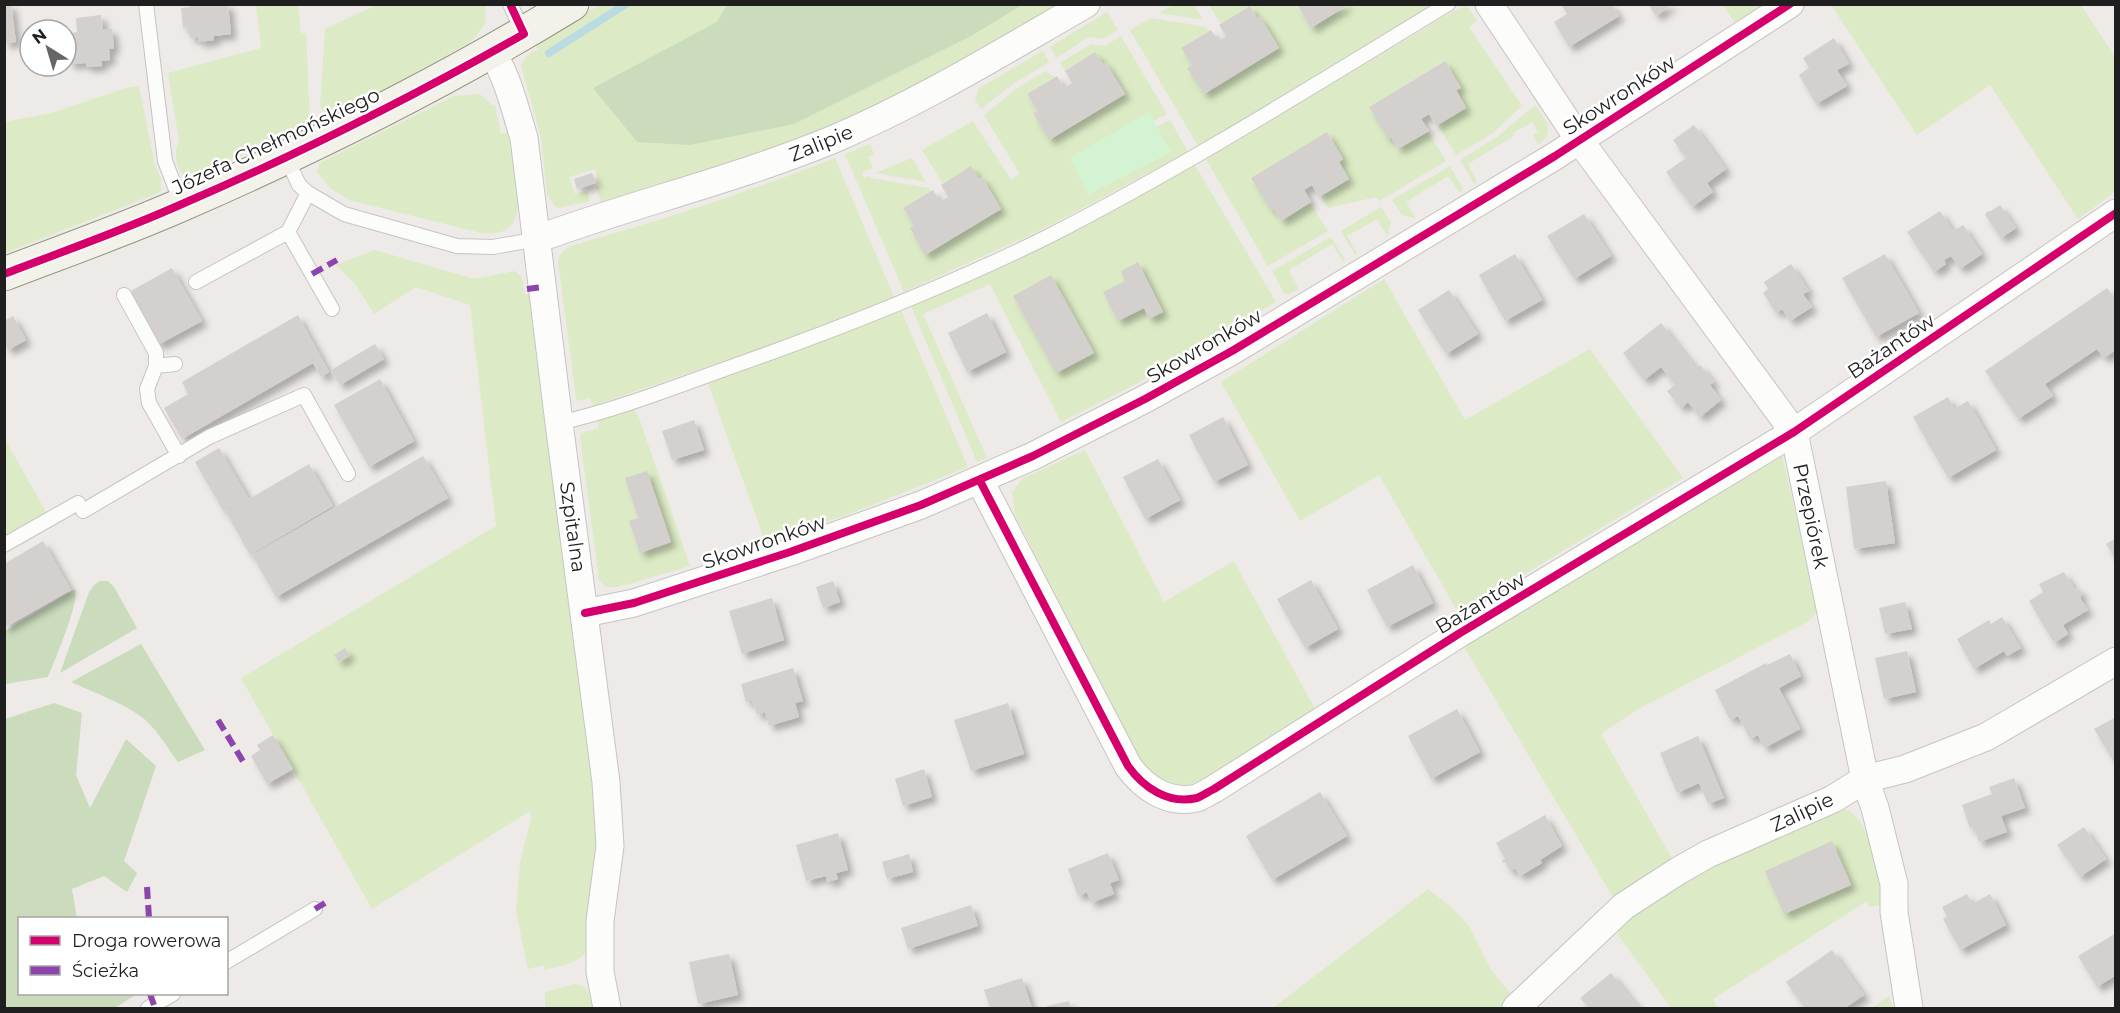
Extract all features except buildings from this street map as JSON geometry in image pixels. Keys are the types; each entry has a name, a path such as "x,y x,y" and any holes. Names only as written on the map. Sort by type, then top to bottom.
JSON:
{"street":[{"name":"Józefa Chełmońskiego","path":"4,274 182,205 286,157 492,52 572,4"},
{"name":"Zalipie","path":"537,239 756,169 832,140 930,95 1086,4"},
{"name":"Przepiórek","path":"1489,4 1580,141 1794,432 1865,779 1875,808 1894,884 1894,912 1909,1008"},
{"name":"Skowronków","path":"585,613 634,603 790,552 921,505 1033,456 1145,399 1232,351 1580,141 1790,4"},
{"name":"Szpitalna","path":"492,52 510,93 524,138 606,782 610,846 600,921 600,972 607,1008"},
{"name":"Bażantów","path":"980,481 1128,766 1138,780 1152,791 1182,799 1197,798 1460,633 1794,432 2115,213"},
{"name":"Zalipie","path":"1516,1008 1624,906 1708,854 1833,799 1865,779 1905,769 1986,737 2115,661"}],"lane":[{"path":"146,4 165,161 182,205"},
{"path":"510,4 524,34"},
{"path":"559,423 684,384 828,333 1038,241 1198,155 1448,4"},
{"path":"286,157 299,184 308,193 344,214 458,246 493,247 537,239"},
{"path":"196,282 288,232 308,193"},
{"path":"288,232 332,309"},
{"path":"124,295 156,353 156,366 147,390 149,403 178,456"},
{"path":"156,366 176,364"},
{"path":"4,545 209,438 304,395 348,474"},
{"path":"228,961 315,909"},
{"path":"148,1008 170,995"}],"green space":[{"path":"256,5 298,5 301,33 306,33 310,123 190,179 178,167 176,152 179,141 168,73 261,48"},
{"path":"376,5 486,5 485,24 473,40 333,120 320,106 325,29"},
{"path":"600,5 1062,5 901,95 804,139 602,206 596,187 600,186 595,169 569,177 575,194 587,191 590,201 559,208 547,194 541,138 521,65 527,55 538,49 534,42"},
{"path":"727,5 1022,5 971,36 794,124 690,145 637,142 593,88 717,22"},
{"path":"1173,5 1194,5 1203,20 1159,13"},
{"path":"1209,5 1297,5 1311,28 1349,5 1435,5 1198,146 1130,30 1151,18 1206,27 1209,31 1181,48 1192,65 1188,68 1205,94 1279,48 1260,17 1257,18 1250,6 1221,24"},
{"path":"1723,5 1764,5 1735,23"},
{"path":"1831,5 2081,5 2115,57 2115,192 2078,219 1990,85 1917,135"},
{"path":"1463,7 1468,7 1477,21 1469,27 1522,106 1493,133 1456,155 1438,125 1466,107 1456,90 1460,88 1444,61 1369,107 1388,138 1391,137 1398,149 1428,131 1446,161 1379,201 1376,197 1328,208 1321,196 1349,179 1339,162 1343,159 1327,133 1252,179 1271,210 1274,209 1281,220 1310,203 1328,231 1268,266 1206,159"},
{"path":"1107,12 1118,30 1103,39 1089,37 1056,58 1050,47"},
{"path":"1121,36 1167,114 1154,121 1149,112 1157,127 1170,120 1188,152 1043,229 904,292 845,154 870,144 874,154 868,157 873,168 862,172 864,178 870,176 929,188 931,191 903,208 914,225 910,228 925,254 1001,208 982,177 979,179 971,167 943,184 922,150 973,121 1011,180 1020,174 984,115 1016,89 1045,71 1055,77 1027,94 1038,111 1033,114 1050,140 1125,94 1106,63 1103,64 1095,53 1065,71 1060,63 1091,44 1105,46"},
{"path":"1043,51 1049,62 1013,84 981,109 975,100 979,88"},
{"path":"139,86 155,166 161,178 161,192 5,253 5,122 51,113 126,88"},
{"path":"480,94 495,105 501,134 510,132 517,172 519,203 516,216 510,226 500,232 481,233 349,200 330,188 317,172 320,163 454,96"},
{"path":"1535,105 1547,125 1547,135 1544,140 1538,145 1533,135 1538,132 1532,122 1513,133 1514,136 1468,164 1477,182 1474,184 1460,160 1497,137"},
{"path":"1149,112 1171,152 1088,195 1070,158"},
{"path":"835,158 894,297 793,337 593,406 590,398 579,401 576,399 558,261 564,250 737,194"},
{"path":"912,158 926,182 876,173"},
{"path":"1195,165 1276,302 1134,385 1061,422 990,284 923,314 987,458 977,462 911,306 1055,239"},
{"path":"1450,166 1463,189 1459,192 1448,176 1406,202 1415,218 1402,215 1392,200"},
{"path":"1381,207 1391,222 1387,236 1377,219 1347,236 1357,254 1355,255 1341,231"},
{"path":"1331,237 1345,260 1343,261 1332,244 1289,270 1299,289 1289,294 1284,293 1272,271"},
{"path":"375,250 474,279 515,271 522,278 525,295 532,294 598,826 587,950 574,962 545,970 544,965 528,969 516,911 520,863 531,818 530,811 372,909 241,678 496,526 470,305 416,287 374,314 356,285 336,265"},
{"path":"1384,279 1465,420 1590,349 1683,478 1459,614 1379,475 1300,521 1221,382"},
{"path":"901,310 968,467 844,516 765,541 708,383"},
{"path":"633,408 639,418 690,566 618,587 606,587 599,580 580,437 582,433 599,428 598,421"},
{"path":"5,439 46,512 4,537"},
{"path":"1085,450 1164,602 1234,561 1315,709 1207,780 1180,786 1154,776 1134,752 1015,514 1012,492 1023,478"},
{"path":"1782,455 1818,612 1807,622 1638,709 1601,734 1673,860 1613,897 1464,647"},
{"path":"100,581 108,581 114,587 137,628 60,673 89,592"},
{"path":"75,589 74,606 48,677 5,684 5,631"},
{"path":"141,644 205,750 178,762 155,731 139,715 71,682"},
{"path":"54,703 82,713 76,775 90,808 126,739 156,766 124,861 137,873 127,892 104,876 72,889 77,917 18,917 18,995 135,995 115,1008 5,1008 5,719"},
{"path":"1835,808 1850,811 1860,821 1881,865 1884,905 1869,907 1867,901 1713,999 1718,1008 1671,1008 1618,935 1619,926 1711,862"},
{"path":"1428,889 1452,908 1468,925 1491,970 1518,1002 1510,1008 1273,1008"},
{"path":"575,984 584,987 589,992 594,1008 545,1008 545,992"},
{"path":"1889,996 1894,1008 1872,1008"}],"waterway":[{"path":"549,53 626,4"}],"marked path":[{"path":"312,274 337,260"},
{"path":"527,289 543,287"},
{"path":"218,720 244,763"},
{"path":"147,887 149,917"},
{"path":"315,909 325,903"},
{"path":"150,995 154,1005"}],"cycle path":[{"path":"4,274 138,223 226,185 313,145 441,80 524,34 510,4"},
{"path":"585,613 634,603 790,552 921,505 1033,456 1145,399 1232,351 1555,156 1790,4"},
{"path":"980,481 1128,766 1141,781 1157,792 1176,799 1197,798 1460,633 1794,432 2116,213"}]}
